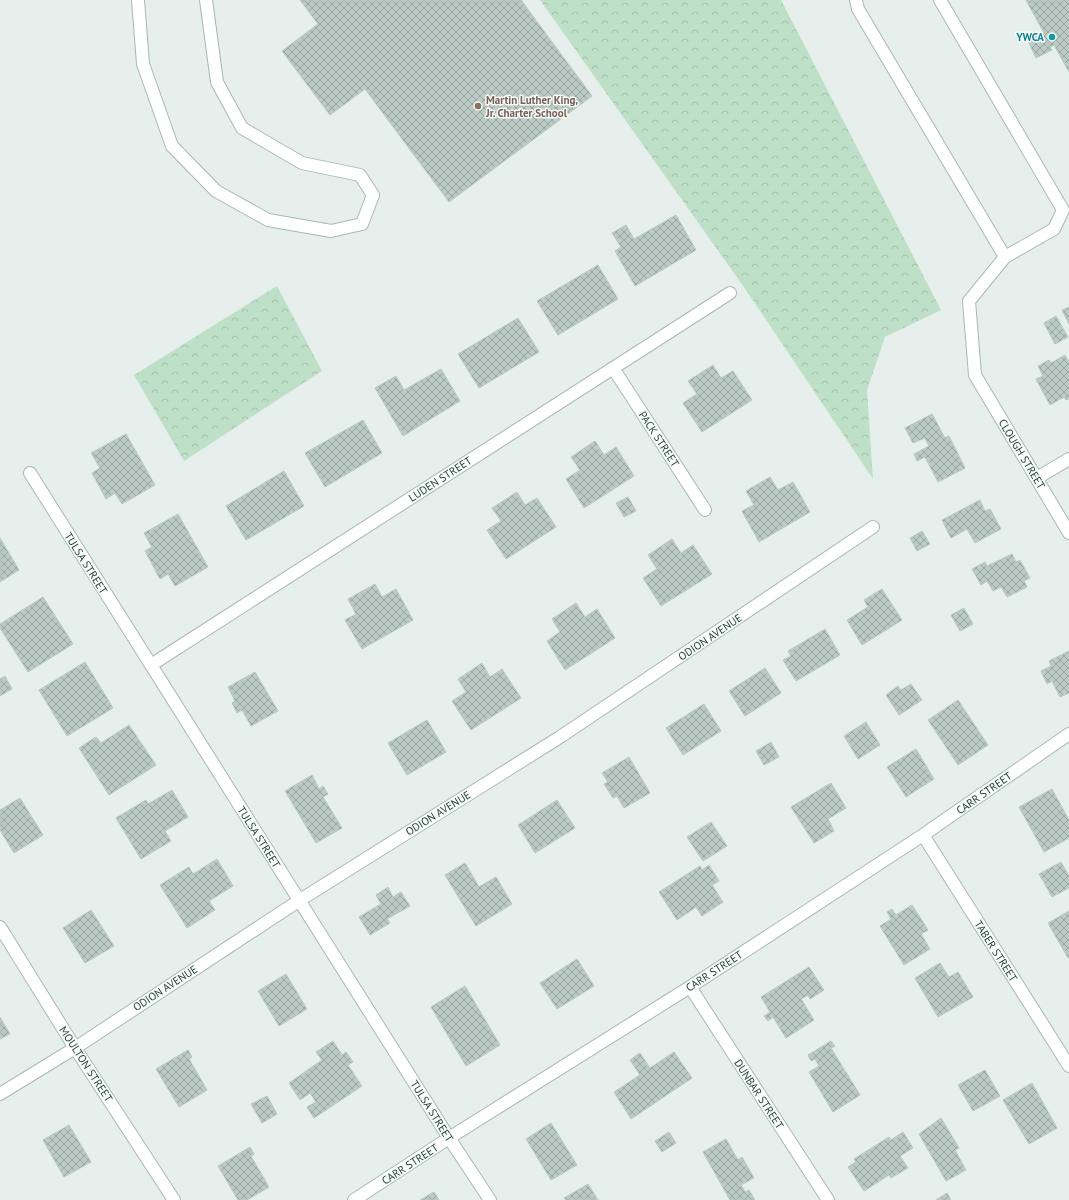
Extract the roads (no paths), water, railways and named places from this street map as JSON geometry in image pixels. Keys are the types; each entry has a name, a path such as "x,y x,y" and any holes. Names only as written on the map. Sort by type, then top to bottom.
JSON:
{"street":[{"path":"138,0 143,64 172,146 216,191 268,220 331,232 362,224 373,195 360,175 302,163 242,128 217,82 206,0"},
{"path":"856,0 858,9 1005,257 1054,229 1066,209 940,0"},
{"name":"CLOUGH STREET","path":"1005,257 969,301 975,375 1069,533"},
{"name":"LUDEN STREET","path":"151,665 730,294"},
{"name":"PACK STREET","path":"613,368 705,510"},
{"path":"1037,478 1069,458"},
{"name":"TULSA STREET","path":"30,472 449,1138 490,1200"},
{"name":"ODION AVENUE","path":"0,1094 75,1048 300,900 560,737 873,528"},
{"name":"CARR STREET","path":"354,1200 449,1138 690,987 923,835 1069,734"},
{"name":"TABER STREET","path":"923,835 1069,1066"},
{"name":"MOULTON STREET","path":"0,928 75,1048 174,1200"},
{"name":"DUNBAR STREET","path":"690,987 828,1200"}],"place":[{"name":"YWCA","path":"1052,37"},
{"name":"Martin Luther King, Jr. Charter School","path":"478,106"}]}
